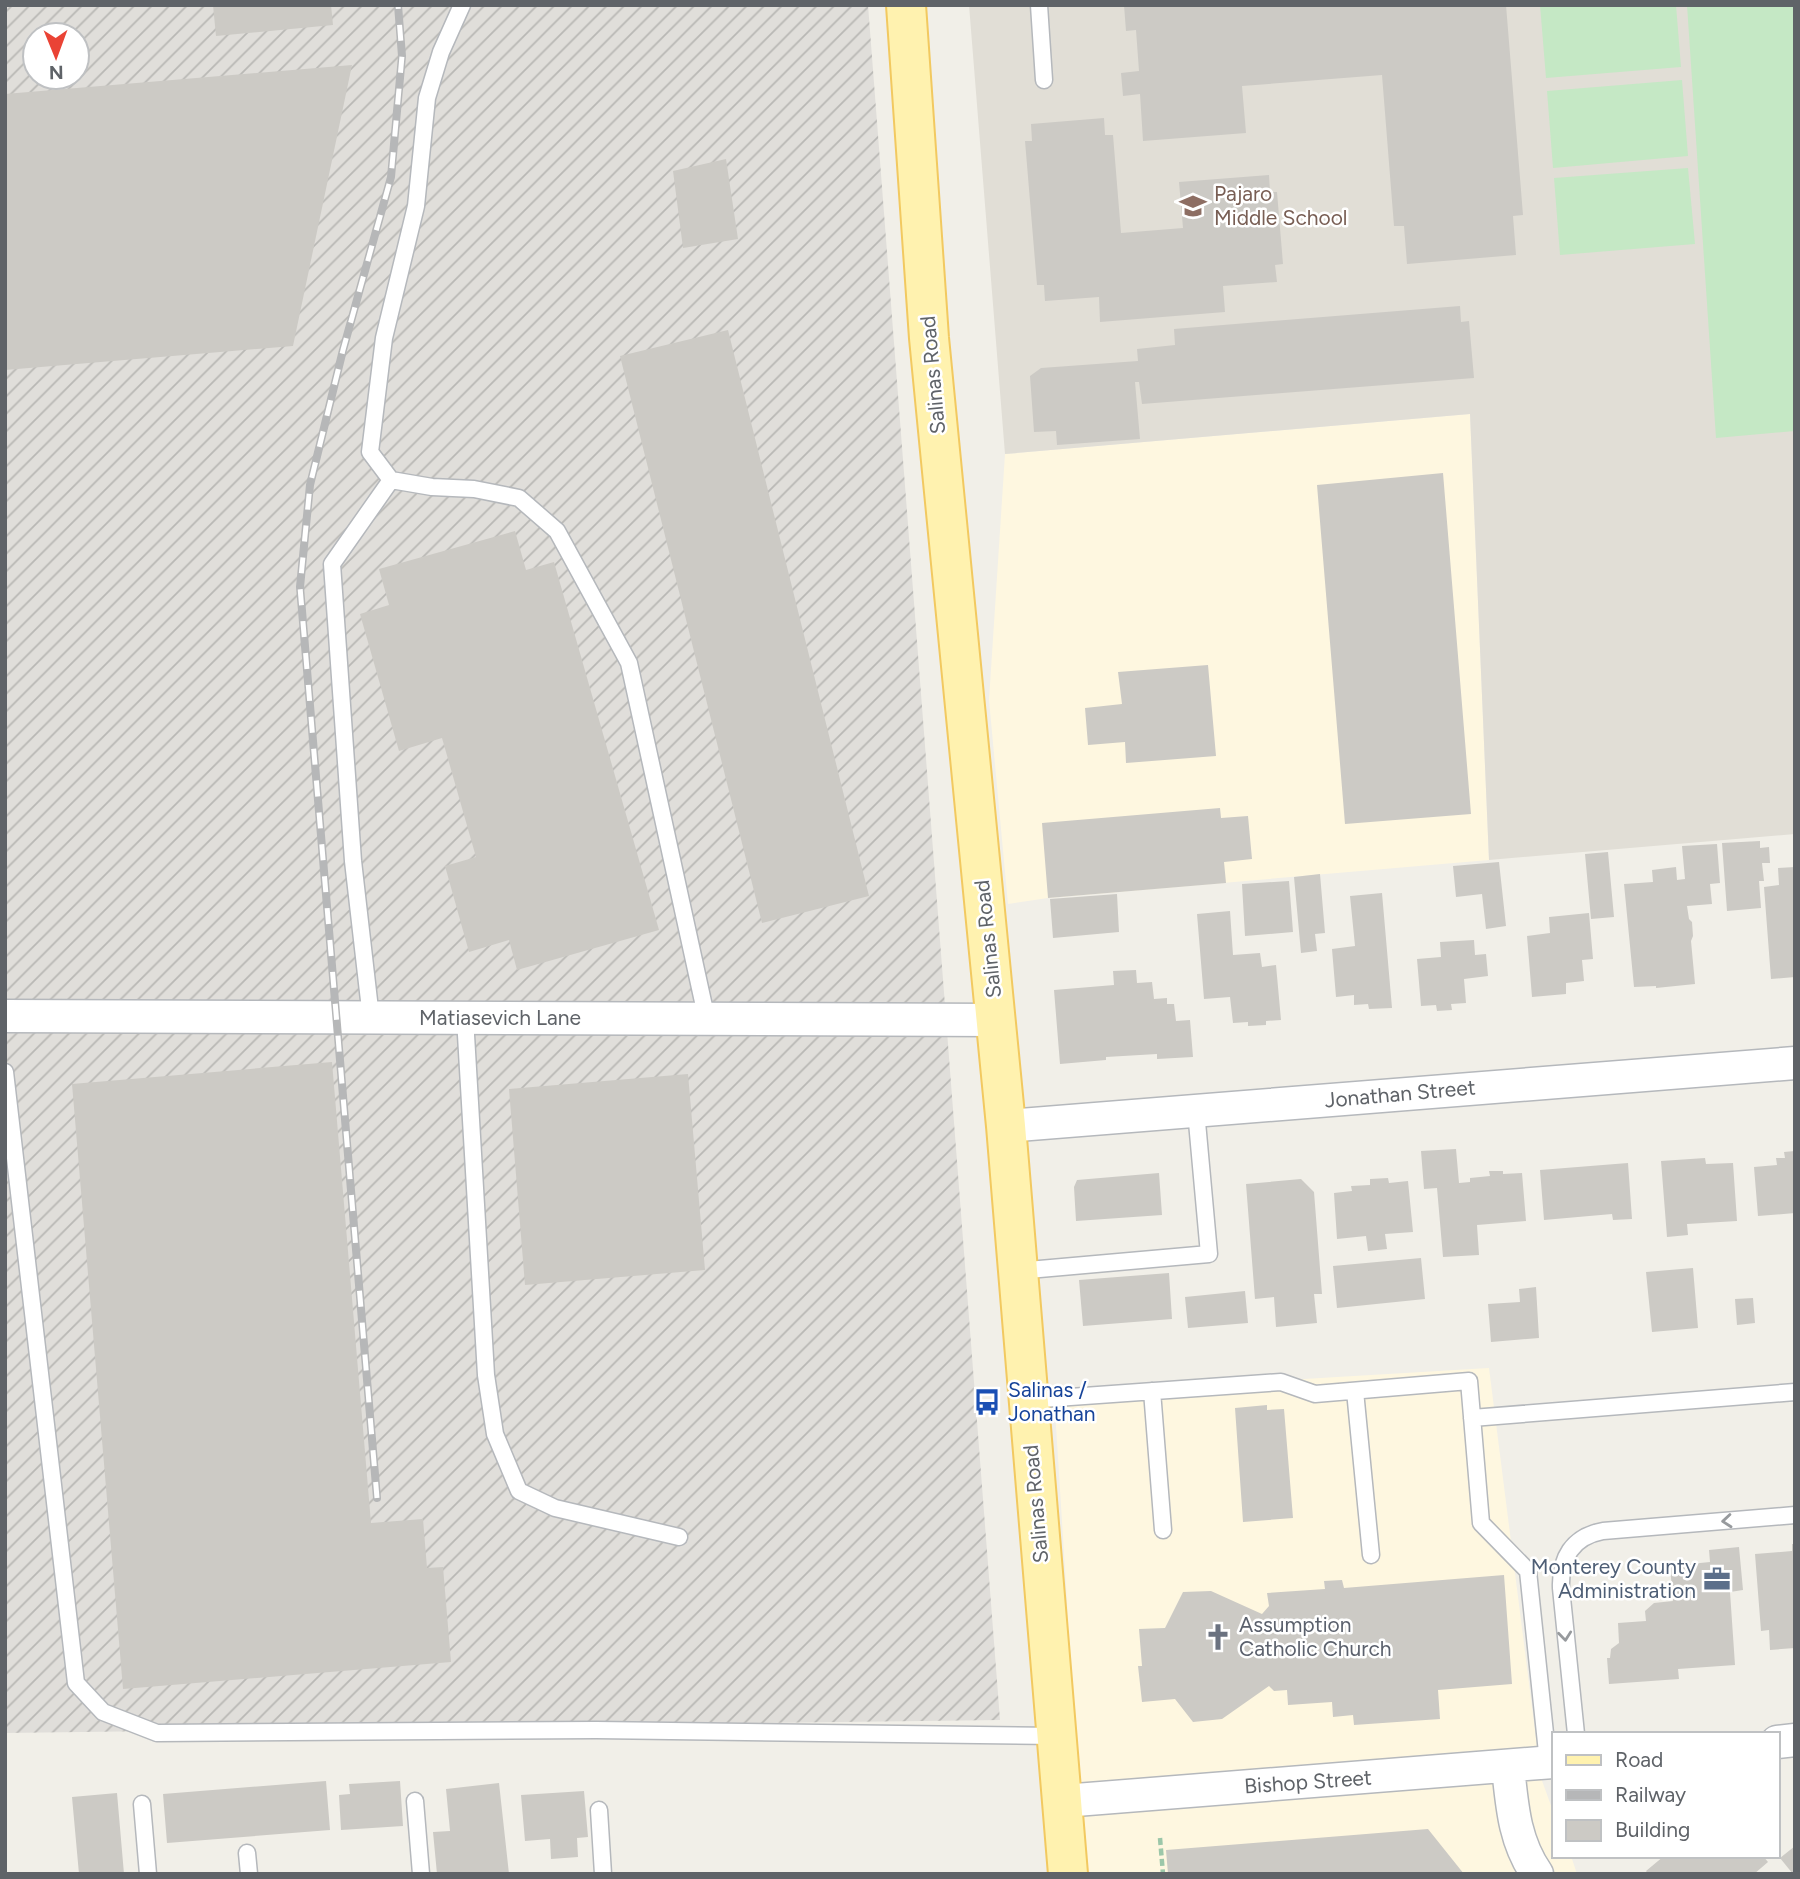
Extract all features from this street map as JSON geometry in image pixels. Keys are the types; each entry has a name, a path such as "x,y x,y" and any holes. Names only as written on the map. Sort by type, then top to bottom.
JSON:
{"main road":[{"name":"Salinas Road","path":"906,5 929,338 1006,1126 1068,1874"}],"street":[{"name":"Matiasevich Lane","path":"5,1016 996,1020"},
{"name":"Jonathan Street","path":"1006,1126 1795,1063"},
{"name":"Bishop Street","path":"1063,1801 1550,1762"},
{"path":"1508,1767 1516,1831 1523,1852 1537,1874"}],"lane":[{"path":"462,5 441,52 427,98 416,206 384,338 370,452 391,480 432,487 474,489 519,498 557,531 563,541 629,663 706,1020"},
{"path":"1039,5 1044,80"},
{"path":"371,1018 353,861 332,564 391,480"},
{"path":"466,1018 486,1374 495,1434 519,1491 555,1508 679,1537"},
{"path":"5,1072 76,1683 103,1712 157,1732 596,1730 1056,1736"},
{"path":"1017,1270 1209,1254 1196,1111"},
{"path":"1028,1400 1281,1382 1315,1394 1469,1381 1481,1523 1528,1572 1550,1762"},
{"path":"1152,1391 1163,1530"},
{"path":"1355,1391 1371,1555"},
{"path":"1472,1418 1795,1392"},
{"path":"1576,1732 1561,1588 1562,1567 1572,1547 1589,1534 1603,1531 1795,1515"},
{"path":"415,1801 421,1874"},
{"path":"142,1804 148,1874"},
{"path":"599,1810 603,1874"},
{"path":"247,1853 249,1874"}],"path":[{"path":"1160,1838 1163,1874"}],"shaded area":[{"path":"5,5 868,5 1000,1720 5,1733"},
{"path":"969,5 1795,5 1795,834 1489,860 1470,414 1005,454"},
{"path":"1470,414 1489,860 1048,898 1008,904 989,700 1005,454"},
{"path":"1489,1368 1541,1778 1552,1808 1552,1858 1572,1858 1577,1874 1079,1874 1075,1844 1067,1601 1054,1394"}],"green space":[{"path":"1540,5 1676,5 1681,67 1546,78"},
{"path":"1687,5 1795,5 1795,431 1716,438"},
{"path":"1682,80 1688,156 1553,168 1547,91"},
{"path":"1688,168 1695,244 1560,255 1554,178"}],"building":[{"path":"213,5 331,5 333,25 216,36"},
{"path":"1124,5 1506,5 1523,215 1513,216 1516,255 1407,264 1404,226 1394,226 1382,75 1242,86 1246,133 1143,141 1140,94 1123,96 1121,73 1139,71 1136,30 1126,31"},
{"path":"352,65 293,346 5,370 5,94 91,91 91,87"},
{"path":"1104,118 1105,135 1113,135 1121,233 1183,228 1179,182 1269,175 1270,192 1277,192 1283,264 1275,265 1277,282 1223,286 1225,312 1100,322 1099,297 1045,301 1044,285 1037,285 1025,141 1032,141 1031,124"},
{"path":"726,159 738,239 683,248 673,171"},
{"path":"1460,306 1461,322 1469,321 1474,378 1142,404 1139,382 1135,382 1140,439 1057,445 1056,431 1034,432 1030,376 1041,368 1138,361 1137,349 1175,345 1174,329"},
{"path":"728,330 869,896 762,923 620,356"},
{"path":"1443,473 1471,814 1345,824 1317,485"},
{"path":"515,531 526,570 554,562 659,930 517,970 509,940 469,952 445,866 476,857 442,738 399,751 360,614 389,605 379,569"},
{"path":"1208,665 1216,756 1126,763 1125,742 1088,745 1085,708 1122,704 1118,672"},
{"path":"1220,808 1221,818 1248,816 1252,859 1224,862 1226,883 1048,898 1042,823"},
{"path":"1760,841 1760,848 1769,847 1770,863 1762,863 1764,881 1759,881 1761,908 1727,911 1722,843"},
{"path":"1717,844 1720,883 1710,884 1712,904 1687,906 1692,922 1695,984 1634,987 1624,884 1653,882 1652,870 1676,867 1677,880 1685,879 1682,846"},
{"path":"1608,852 1614,917 1591,919 1585,854"},
{"path":"1499,862 1506,926 1486,929 1482,894 1456,897 1453,866"},
{"path":"1795,867 1795,977 1771,979 1764,887 1779,885 1778,868"},
{"path":"1320,874 1325,933 1315,934 1317,951 1301,953 1294,877"},
{"path":"1289,881 1293,932 1245,936 1242,884"},
{"path":"1382,893 1392,1008 1369,1009 1368,1004 1354,1005 1354,995 1336,997 1332,949 1355,946 1350,896"},
{"path":"1117,894 1119,932 1053,938 1050,899"},
{"path":"1230,911 1233,955 1260,953 1262,967 1276,965 1281,1020 1266,1021 1266,1025 1233,1023 1230,997 1204,999 1197,914"},
{"path":"1589,913 1593,959 1582,960 1584,981 1566,983 1566,994 1532,997 1527,936 1550,933 1549,917"},
{"path":"1474,940 1475,955 1486,954 1488,976 1464,979 1466,1003 1451,1004 1452,1010 1437,1011 1436,1005 1421,1006 1417,959 1441,957 1440,942"},
{"path":"1136,970 1137,983 1152,982 1154,999 1167,998 1167,1004 1174,1004 1176,1021 1190,1020 1193,1057 1157,1059 1157,1054 1106,1057 1106,1060 1060,1064 1054,990 1114,985 1113,971"},
{"path":"332,1062 371,1523 423,1519 427,1568 443,1567 451,1662 123,1689 72,1084"},
{"path":"688,1074 705,1270 525,1285 509,1089"},
{"path":"1456,1149 1459,1183 1470,1182 1470,1178 1490,1176 1489,1171 1503,1171 1503,1174 1522,1173 1526,1221 1477,1225 1479,1255 1443,1257 1437,1188 1424,1189 1421,1151"},
{"path":"1795,1151 1795,1213 1758,1216 1754,1167 1777,1165 1776,1158 1785,1158 1784,1152"},
{"path":"1705,1158 1706,1164 1733,1163 1737,1221 1687,1224 1688,1235 1667,1237 1661,1161"},
{"path":"1628,1163 1632,1219 1613,1220 1612,1214 1544,1220 1540,1170"},
{"path":"1159,1173 1162,1215 1076,1221 1074,1187 1077,1180"},
{"path":"1388,1178 1389,1183 1408,1181 1413,1232 1385,1234 1387,1249 1368,1251 1366,1236 1337,1239 1334,1193 1352,1191 1351,1186 1370,1185 1370,1179"},
{"path":"1301,1179 1314,1192 1322,1294 1314,1294 1317,1323 1276,1327 1274,1297 1255,1299 1246,1184"},
{"path":"1421,1258 1425,1299 1337,1308 1333,1266"},
{"path":"1693,1268 1698,1328 1652,1332 1646,1272"},
{"path":"1169,1273 1172,1319 1083,1326 1079,1280"},
{"path":"1536,1287 1539,1338 1491,1342 1488,1304 1520,1302 1519,1289"},
{"path":"1245,1291 1248,1323 1188,1328 1185,1297"},
{"path":"1753,1298 1755,1323 1737,1325 1735,1299"},
{"path":"1267,1405 1267,1410 1284,1409 1293,1518 1243,1522 1235,1408"},
{"path":"1792,1544 1795,1544 1795,1648 1770,1650 1769,1630 1761,1631 1755,1554 1792,1551"},
{"path":"1739,1547 1743,1590 1730,1592 1735,1665 1678,1669 1679,1679 1609,1684 1607,1658 1610,1658 1611,1649 1619,1643 1618,1623 1646,1621 1645,1611 1654,1603 1673,1601 1670,1566 1710,1562 1709,1550"},
{"path":"1504,1575 1512,1684 1438,1690 1440,1719 1354,1725 1353,1715 1333,1717 1332,1702 1288,1705 1287,1690 1274,1691 1269,1686 1222,1719 1193,1722 1175,1699 1142,1702 1138,1666 1142,1666 1139,1629 1165,1628 1183,1592 1211,1591 1262,1614 1269,1606 1267,1593 1325,1589 1324,1581 1342,1580 1344,1588"},
{"path":"326,1781 330,1830 167,1843 163,1794"},
{"path":"400,1781 403,1826 341,1830 339,1795 350,1794 349,1784"},
{"path":"499,1783 509,1874 437,1874 433,1832 450,1831 446,1789"},
{"path":"584,1791 588,1837 577,1838 578,1857 551,1859 550,1839 525,1841 521,1795"},
{"path":"117,1793 124,1874 79,1874 72,1797"},
{"path":"1428,1829 1464,1874 1168,1874 1166,1850"},
{"path":"1795,1846 1795,1874 1793,1874 1780,1858"},
{"path":"1662,1858 1765,1858 1768,1862 1754,1874 1648,1874 1646,1871"}],"railway":[{"path":"377,1498 300,587 310,485 343,350 391,177 402,56 398,5"}],"place":[{"name":"Pajaro Middle School","path":"1193,206"},
{"name":"Salinas / Jonathan","path":"987,1402"},
{"name":"Monterey County Administration","path":"1717,1579"},
{"name":"Assumption Catholic Church","path":"1218,1637"}]}
